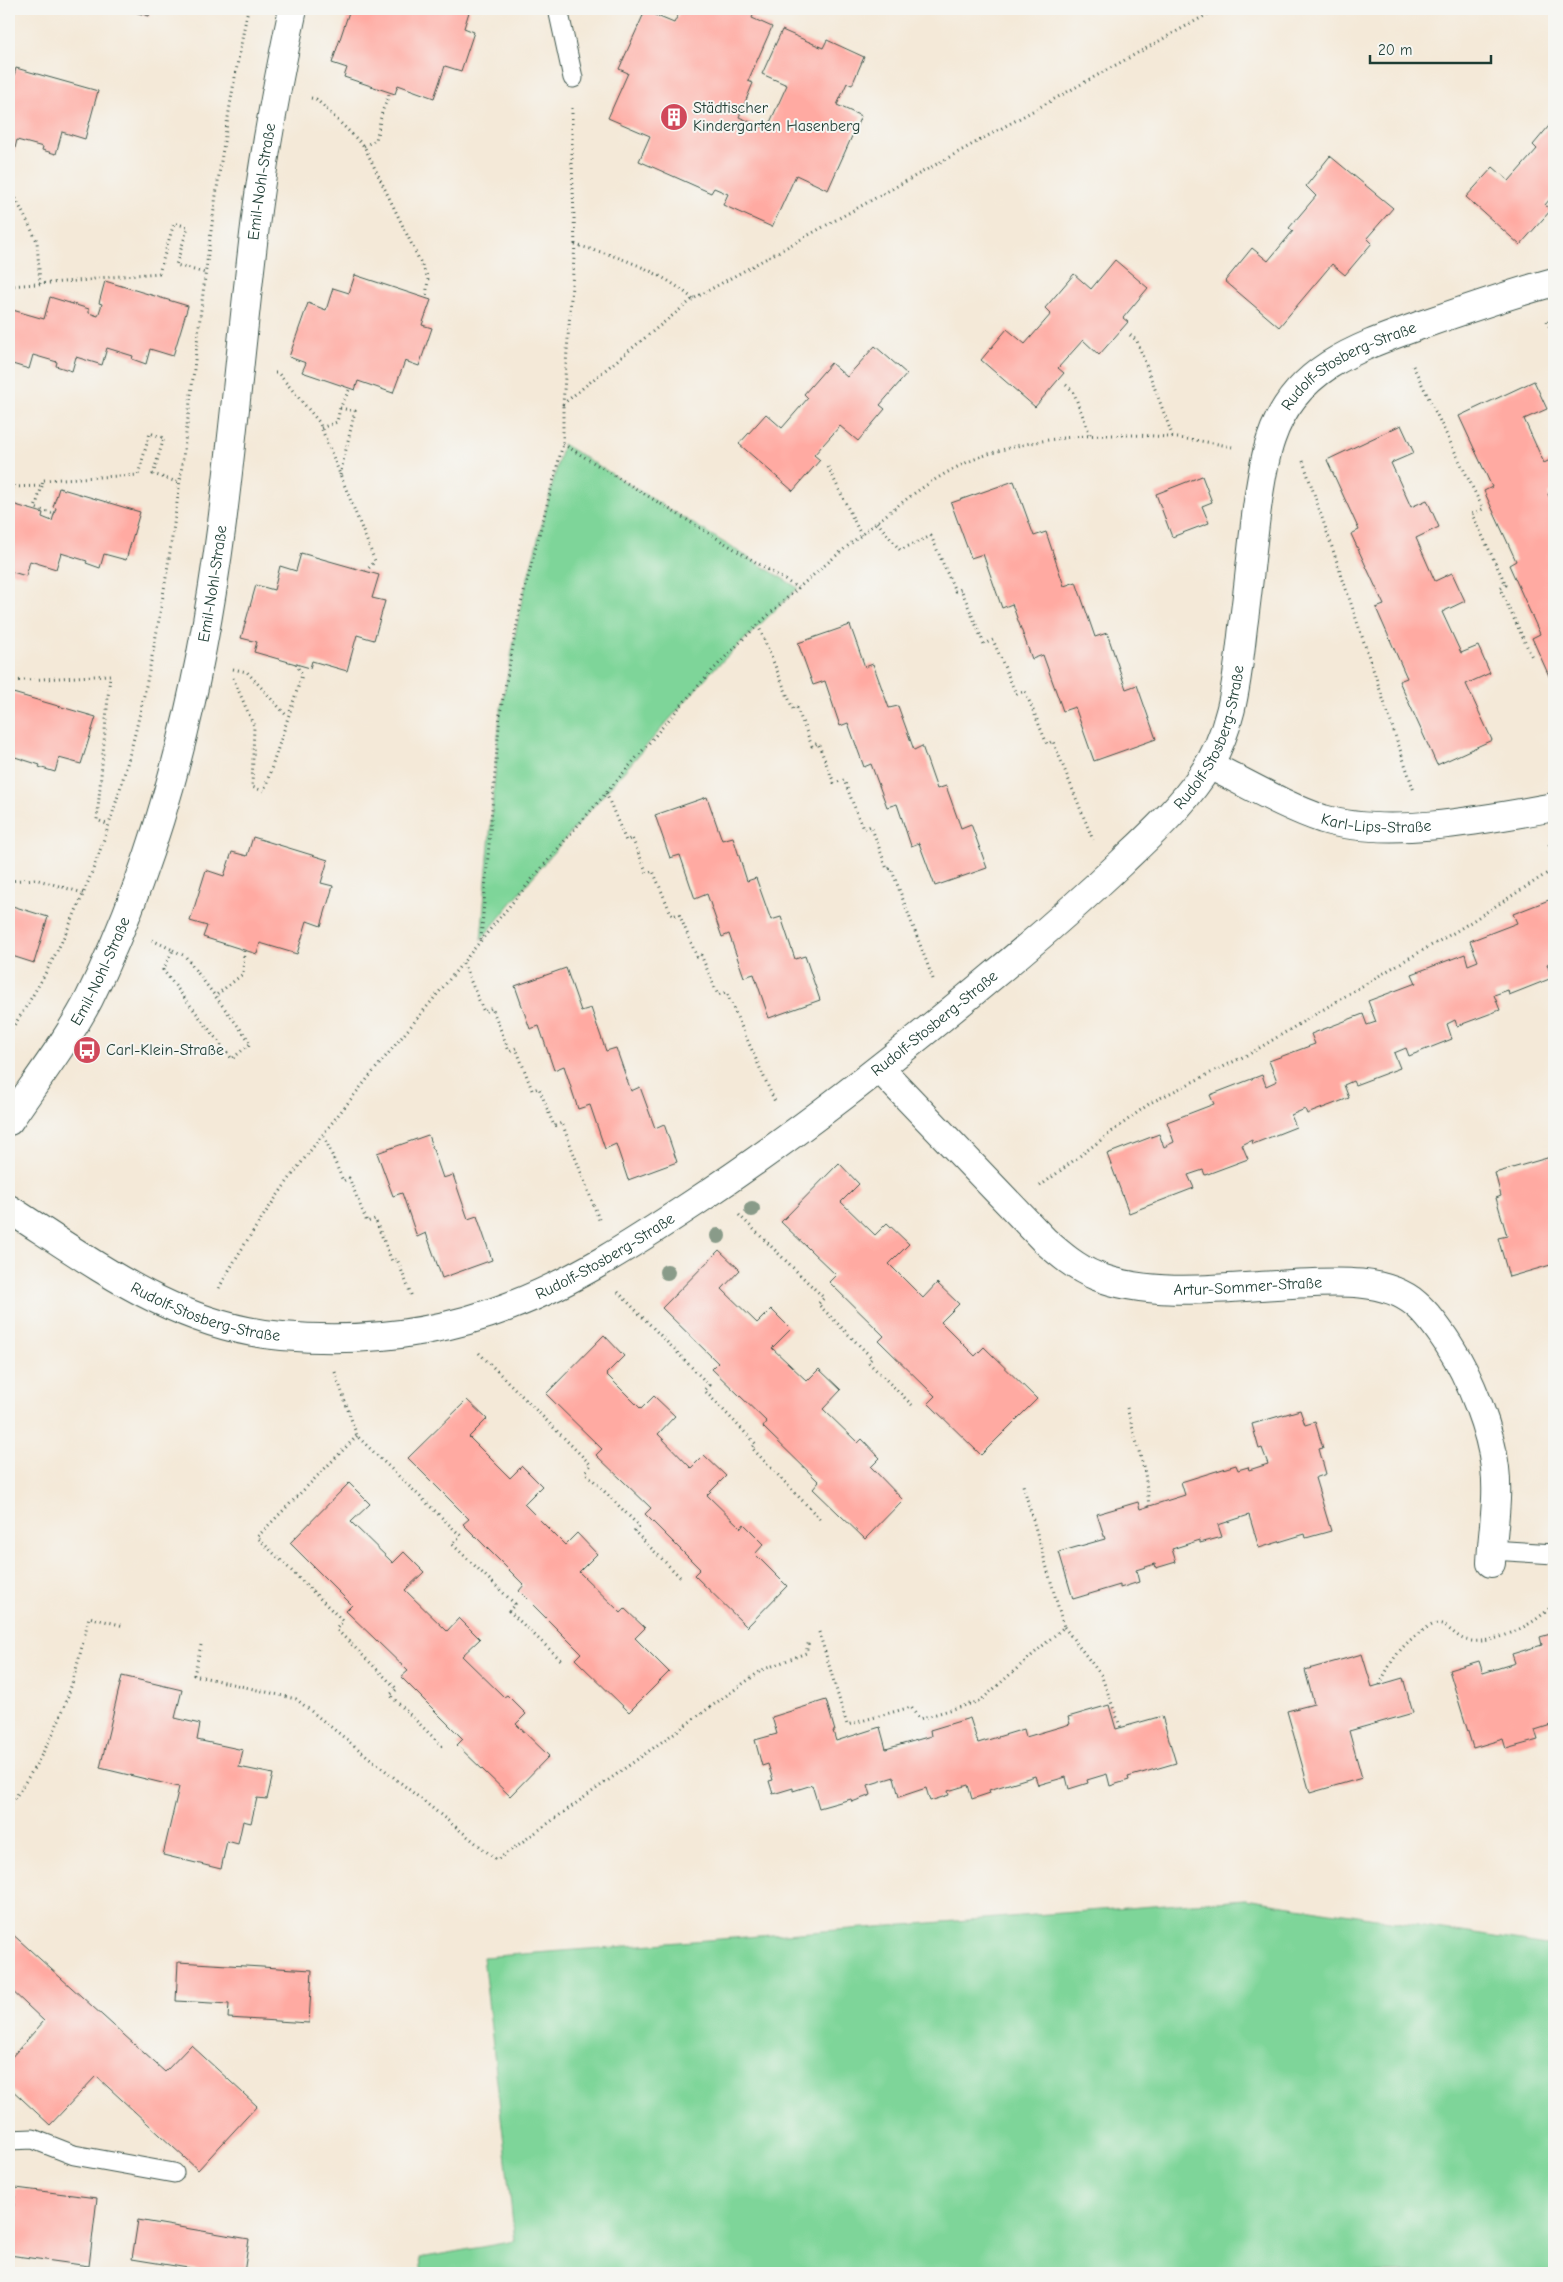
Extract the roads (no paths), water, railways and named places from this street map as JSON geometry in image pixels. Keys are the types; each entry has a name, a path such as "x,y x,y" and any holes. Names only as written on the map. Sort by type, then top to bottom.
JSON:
{"street":[{"name":"Emil-Nohl-Straße","path":"9,1121 87,1002 122,926 161,812 176,759 199,663 222,526 258,208 276,94 293,9"},
{"name":"Rudolf-Stosberg-Straße","path":"9,1209 144,1294 172,1308 238,1329 270,1335 323,1339 373,1337 438,1328 519,1303 603,1261 714,1190 880,1069 1034,942 1107,876 1178,807 1209,765 1224,738 1234,696 1252,546 1266,456 1273,432 1286,408 1310,380 1337,359 1360,347 1554,282"},
{"name":"Karl-Lips-Straße","path":"1209,765 1294,807 1330,821 1375,827 1425,825 1554,807"},
{"name":"Artur-Sommer-Straße","path":"880,1069 1011,1208 1044,1240 1072,1263 1097,1276 1117,1282 1152,1288 1340,1282 1391,1290 1416,1303 1438,1328 1461,1363 1477,1402 1495,1468 1495,1518 1491,1556"}],"lane":[{"path":"558,9 573,78"},
{"path":"1491,1556 1554,1554"},
{"path":"9,2140 33,2139 74,2155 174,2173"}],"place":[{"name":"Städtischer Kindergarten Hasenberg","path":"674,117"},
{"name":"Carl-Klein-Straße","path":"87,1050"}]}
